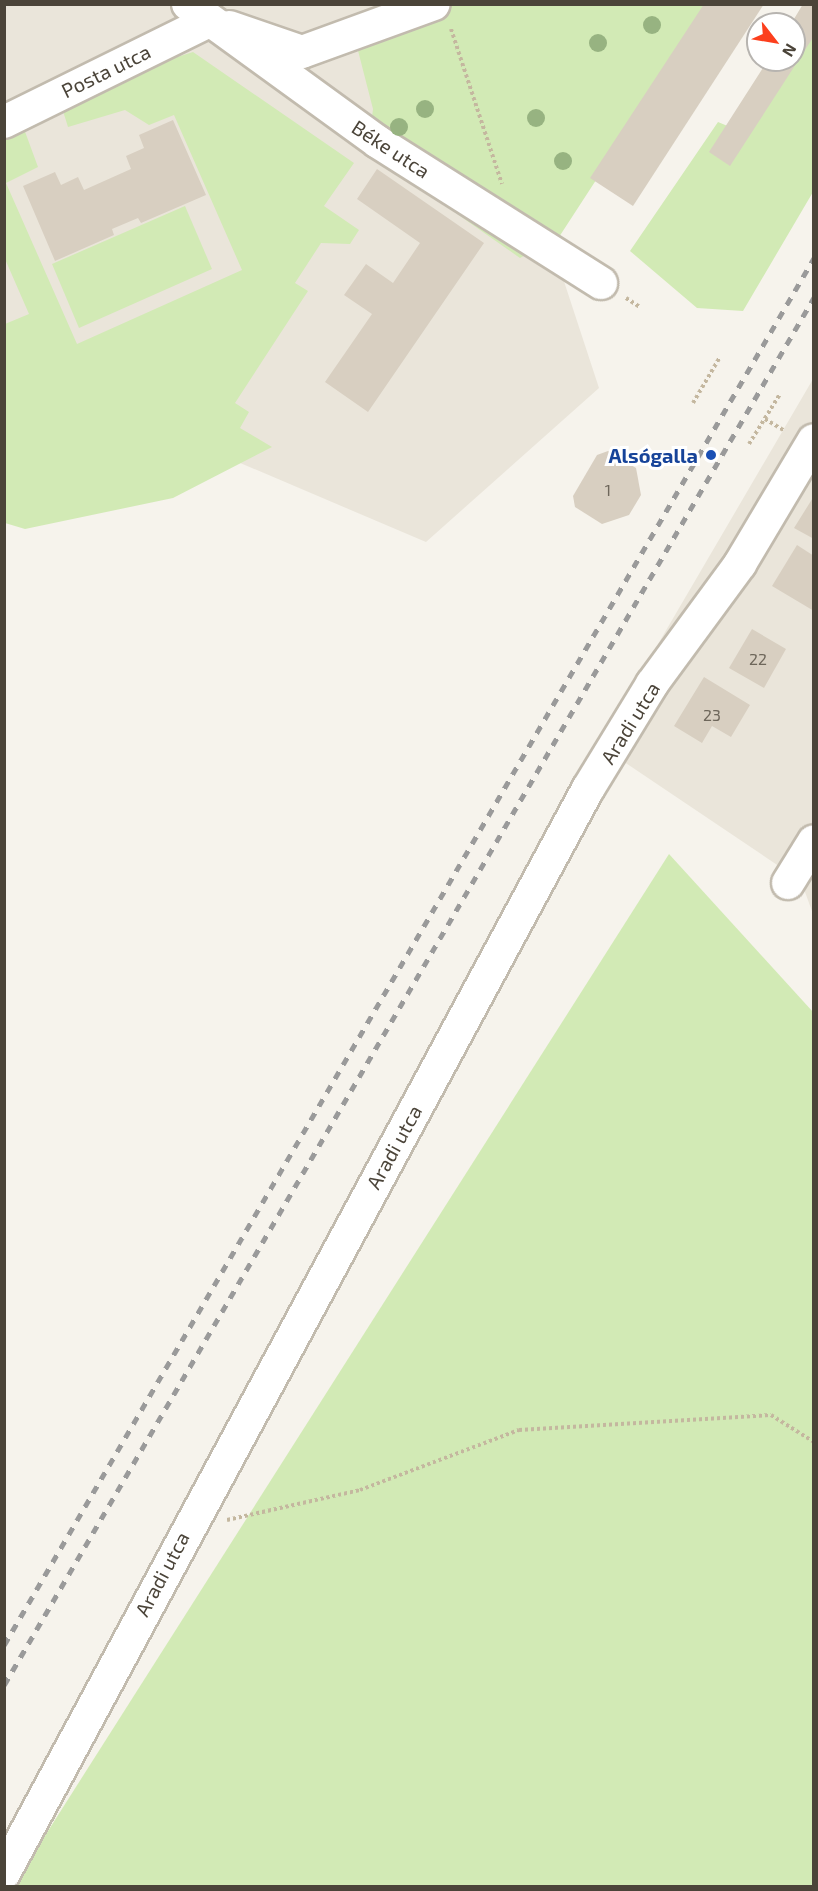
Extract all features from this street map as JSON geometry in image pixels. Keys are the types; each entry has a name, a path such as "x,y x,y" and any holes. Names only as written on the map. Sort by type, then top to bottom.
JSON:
{"street":[{"path":"197,13 302,52 441,10"},
{"name":"Posta utca","path":"4,122 197,13"},
{"name":"Béke utca","path":"197,13 378,142 601,283"},
{"name":"Aradi utca","path":"4,1873 185,1530 594,781 652,684 740,564 813,440"},
{"path":"788,883 813,841"}],"path":[{"path":"441,10 505,191"},
{"path":"693,403 720,357"},
{"path":"749,444 780,394"},
{"path":"185,1530 360,1490 519,1430 771,1415 813,1442"}],"shaded area":[{"path":"5,5 597,5 492,62 599,388 426,542 45,380 5,392"},
{"path":"813,379 813,914 801,881 599,745"}],"green space":[{"path":"434,5 710,5 559,237 520,258 376,157 370,132 373,109 354,35"},
{"path":"813,36 813,192 743,311 697,308 630,251 718,122 749,135 790,72 806,72 806,47"},
{"path":"193,52 354,163 324,206 359,230 350,244 321,243 295,283 308,291 235,403 249,412 240,428 272,447 173,498 25,529 5,523 5,324 29,314 5,259 5,124 20,118 38,167 6,183 77,344 242,270 174,115 149,125 125,110 68,127 58,95"},
{"path":"185,206 212,269 79,328 52,264"},
{"path":"669,854 813,1012 813,1886 13,1886"}],"building":[{"path":"704,4 764,4 759,12 746,12 746,32 633,206 590,178"},
{"path":"803,4 814,4 814,36 806,48 806,12 798,12"},
{"path":"760,72 791,72 730,166 709,152"},
{"path":"173,120 206,195 141,223 138,218 112,229 114,235 55,261 23,186 55,172 61,185 78,177 84,190 131,169 126,156 144,148 139,135"},
{"path":"377,169 484,243 368,412 325,382 372,314 344,295 366,264 393,283 420,243 357,199"},
{"path":"608,451 636,468 641,495 629,515 602,524 575,507 573,496 597,455"},
{"path":"814,496 814,539 794,528"},
{"path":"797,545 814,556 814,611 772,586"},
{"path":"752,629 786,649 764,688 729,668"},
{"path":"704,677 750,705 731,737 712,726 702,743 674,726"}],"railway":[{"path":"4,1645 814,258"},
{"path":"4,1685 814,297"}],"place":[{"name":"Alsógalla","path":"711,455"}]}
